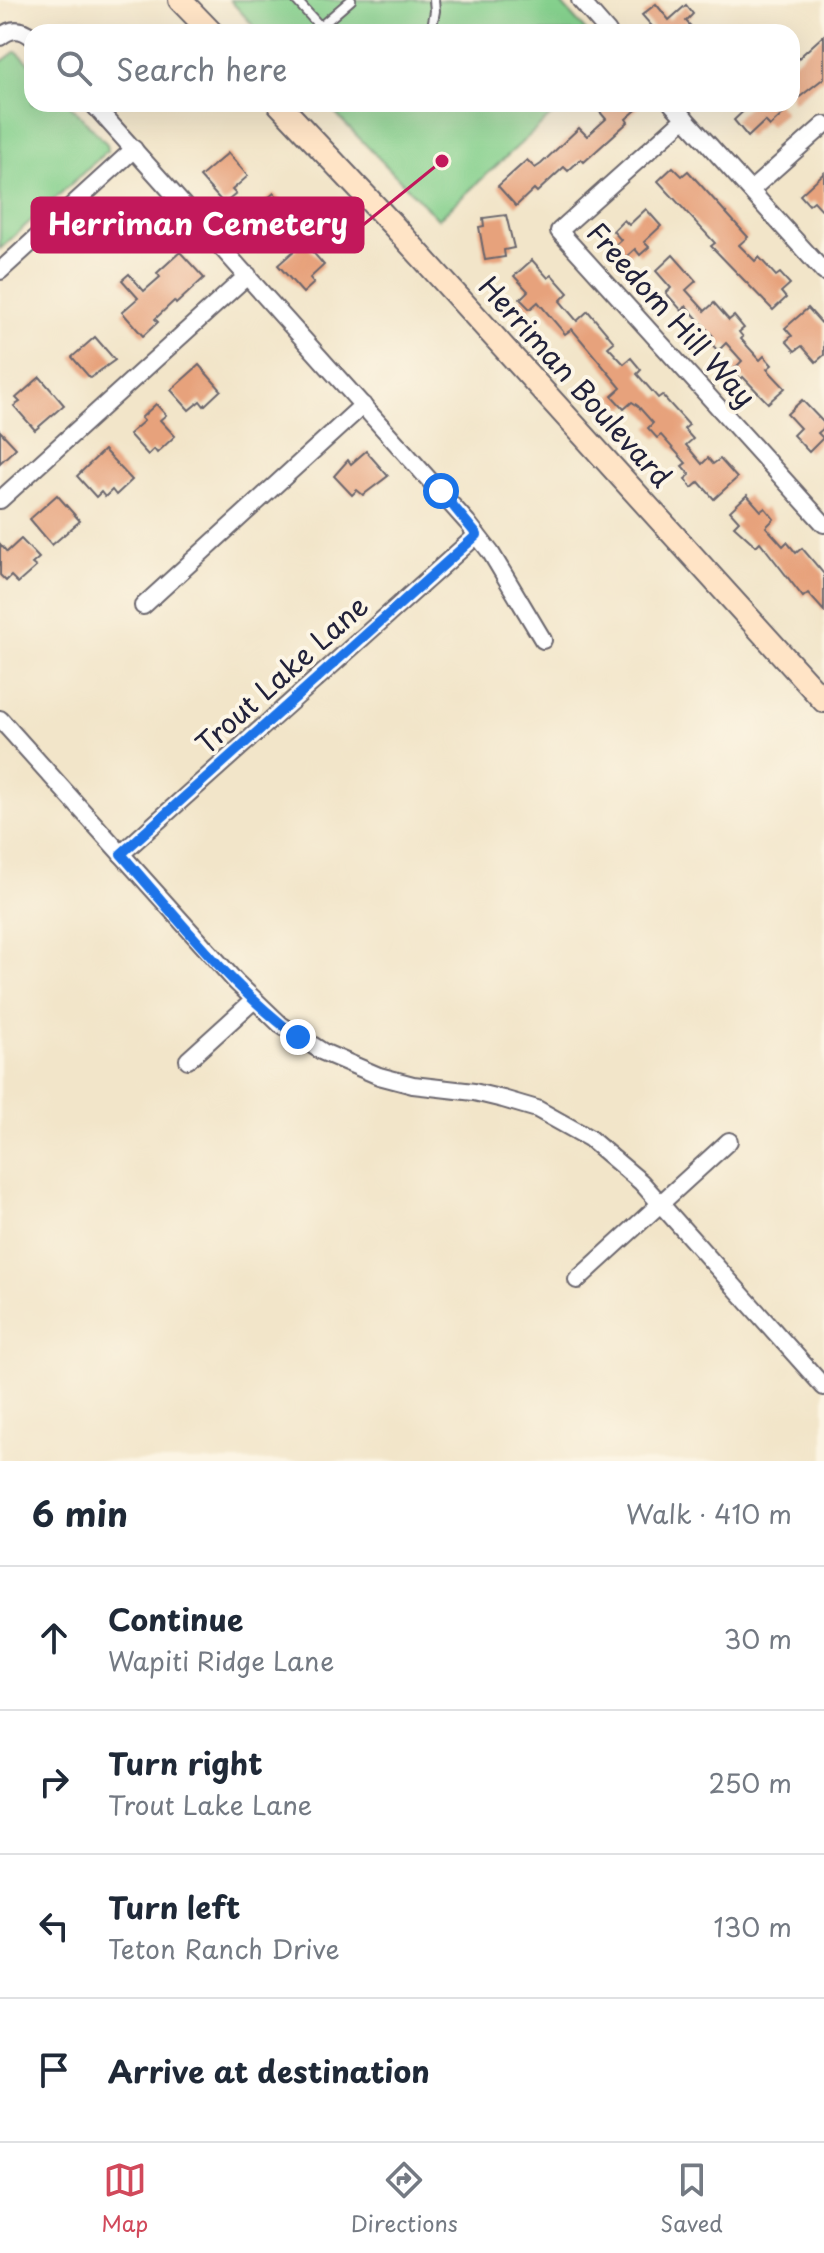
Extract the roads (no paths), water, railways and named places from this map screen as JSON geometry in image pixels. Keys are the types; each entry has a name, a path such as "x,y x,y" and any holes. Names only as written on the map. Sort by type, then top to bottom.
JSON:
{"street":[{"path":"180,0 203,24"},
{"path":"580,0 601,24"},
{"path":"0,37 9,31 24,33"},
{"path":"100,112 477,535 506,576 543,640"},
{"name":"Herriman Boulevard","path":"286,112 413,247 824,701"},
{"path":"679,112 824,272"},
{"name":"Freedom Hill Way","path":"685,118 559,231 824,524"},
{"path":"751,190 824,125"},
{"path":"0,271 134,149"},
{"path":"0,500 248,275"},
{"path":"143,606 363,405"},
{"name":"Trout Lake Lane","path":"121,854 477,535"},
{"path":"0,719 254,1000 298,1037 368,1072 413,1085 474,1092 537,1109 610,1153 660,1204 824,1387"},
{"path":"188,1060 254,1000"},
{"path":"577,1280 729,1141"}],"lane":[{"path":"296,0 315,24"},
{"path":"326,24 351,0"},
{"path":"433,24 434,0"}],"place":[{"name":"Herriman Cemetery","path":"442,161"}]}
